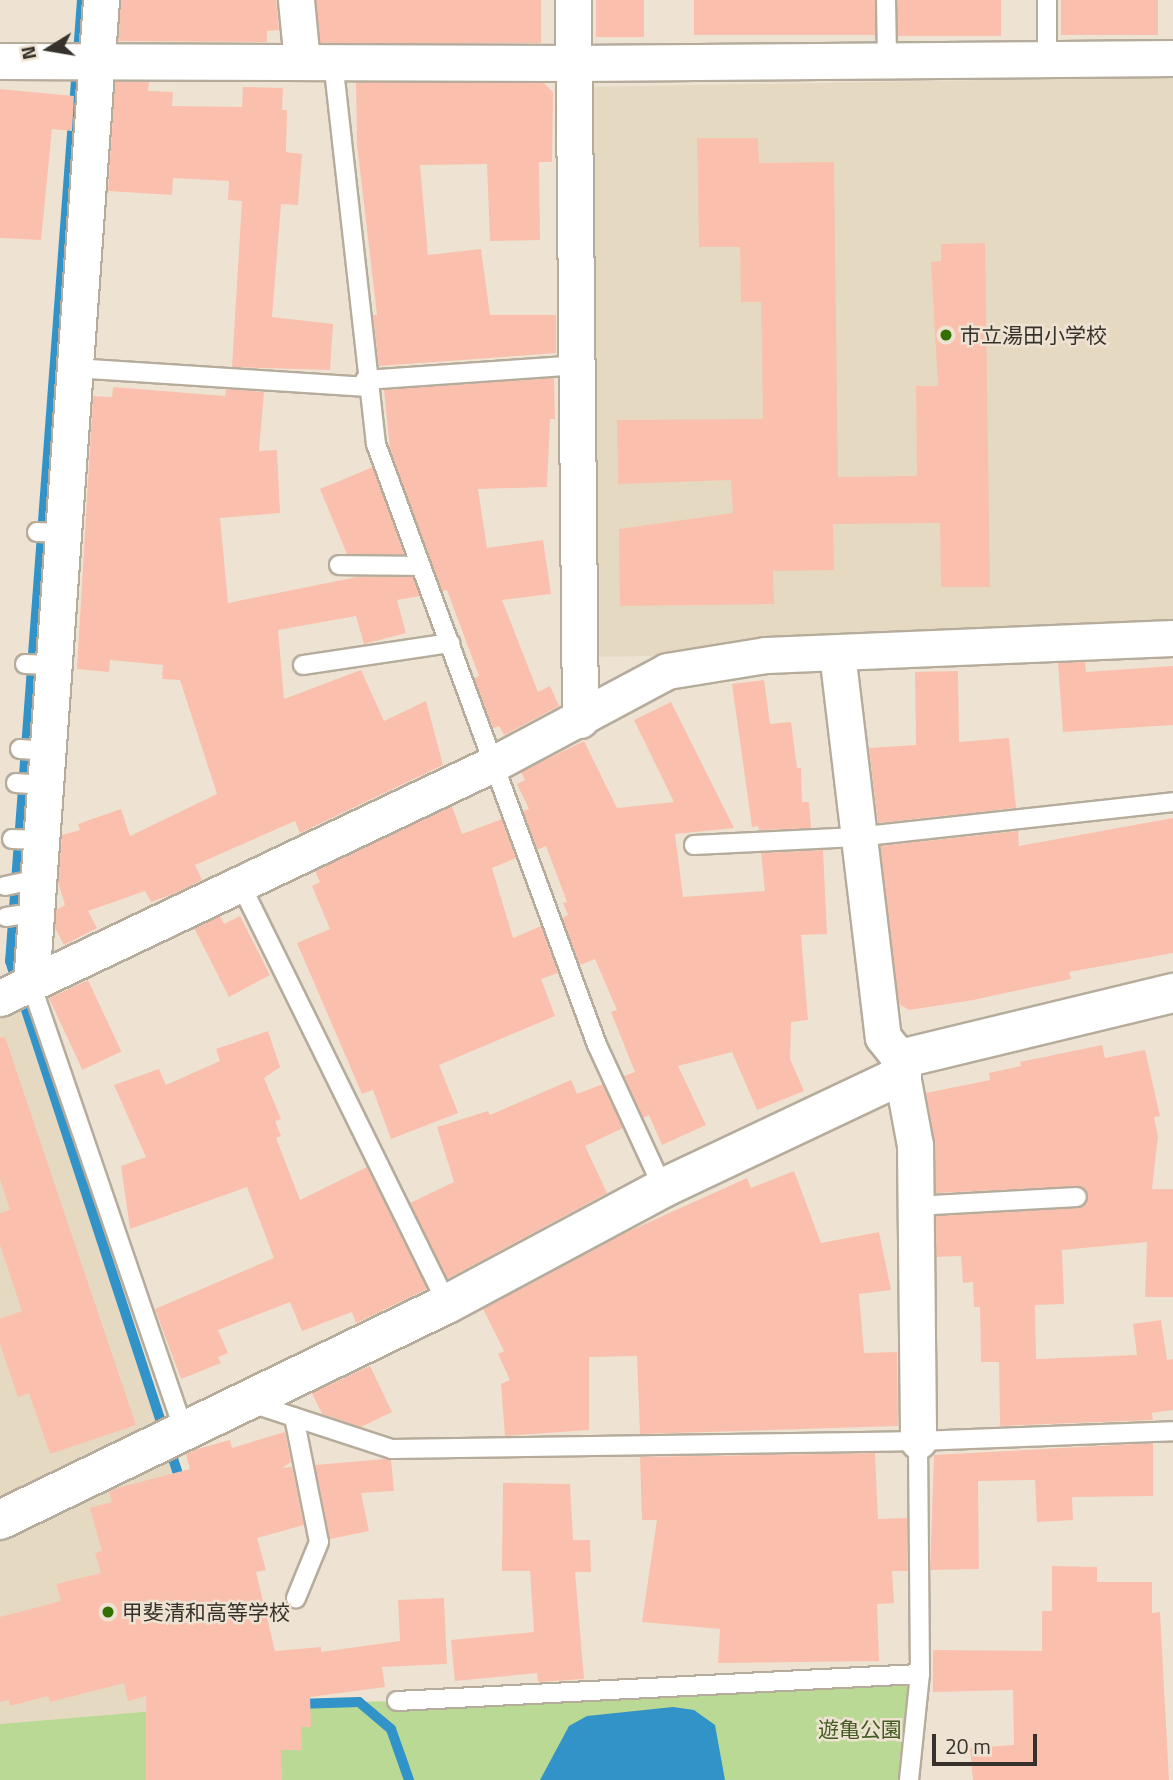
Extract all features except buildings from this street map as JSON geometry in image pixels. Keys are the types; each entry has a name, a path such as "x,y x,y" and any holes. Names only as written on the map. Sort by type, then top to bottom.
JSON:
{"street":[{"path":"101,0 86,61 72,239 74,368 50,532 22,898 20,989 495,763 667,671 766,655 1173,638"},
{"path":"296,0 317,61"},
{"path":"573,0 580,719"},
{"path":"0,61 574,63 1173,58"},
{"path":"837,653 883,1037 901,1067 915,1145 918,1441"},
{"path":"0,1520 241,1400 447,1304 663,1188 901,1067 1173,993"}],"lane":[{"path":"886,0 887,60"},
{"path":"1047,0 1047,59"},
{"path":"317,61 376,444 597,1045 663,1188"},
{"path":"74,368 366,384 578,366"},
{"path":"339,565 421,566"},
{"path":"303,665 450,643"},
{"path":"694,845 857,837 1173,802"},
{"path":"241,885 447,1304"},
{"path":"20,989 172,1434"},
{"path":"915,1206 1077,1197"},
{"path":"241,1400 392,1449 918,1441 1173,1431"},
{"path":"294,1418 319,1542 296,1598"},
{"path":"909,1780 920,1674 918,1441"},
{"path":"397,1701 920,1674"}],"shaded area":[{"path":"1173,77 1173,633 837,653 586,657 576,87"},
{"path":"24,1006 162,1418 0,1497 0,1018"},
{"name":"甲斐清和高等学校","path":"174,1455 206,1586 225,1705 0,1724 0,1537"}],"green space":[{"name":"遊亀公園","path":"920,1674 909,1780 0,1780 0,1724 225,1705 397,1701"}],"water":[{"path":"673,1707 694,1710 715,1725 725,1780 540,1780 569,1726 587,1716"}],"waterway":[{"path":"82,0 10,961 181,1483"},
{"path":"297,1704 359,1702 391,1729 409,1780"}],"place":[{"name":"市立湯田小学校","path":"946,335"},
{"name":"甲斐清和高等学校","path":"108,1612"}]}
